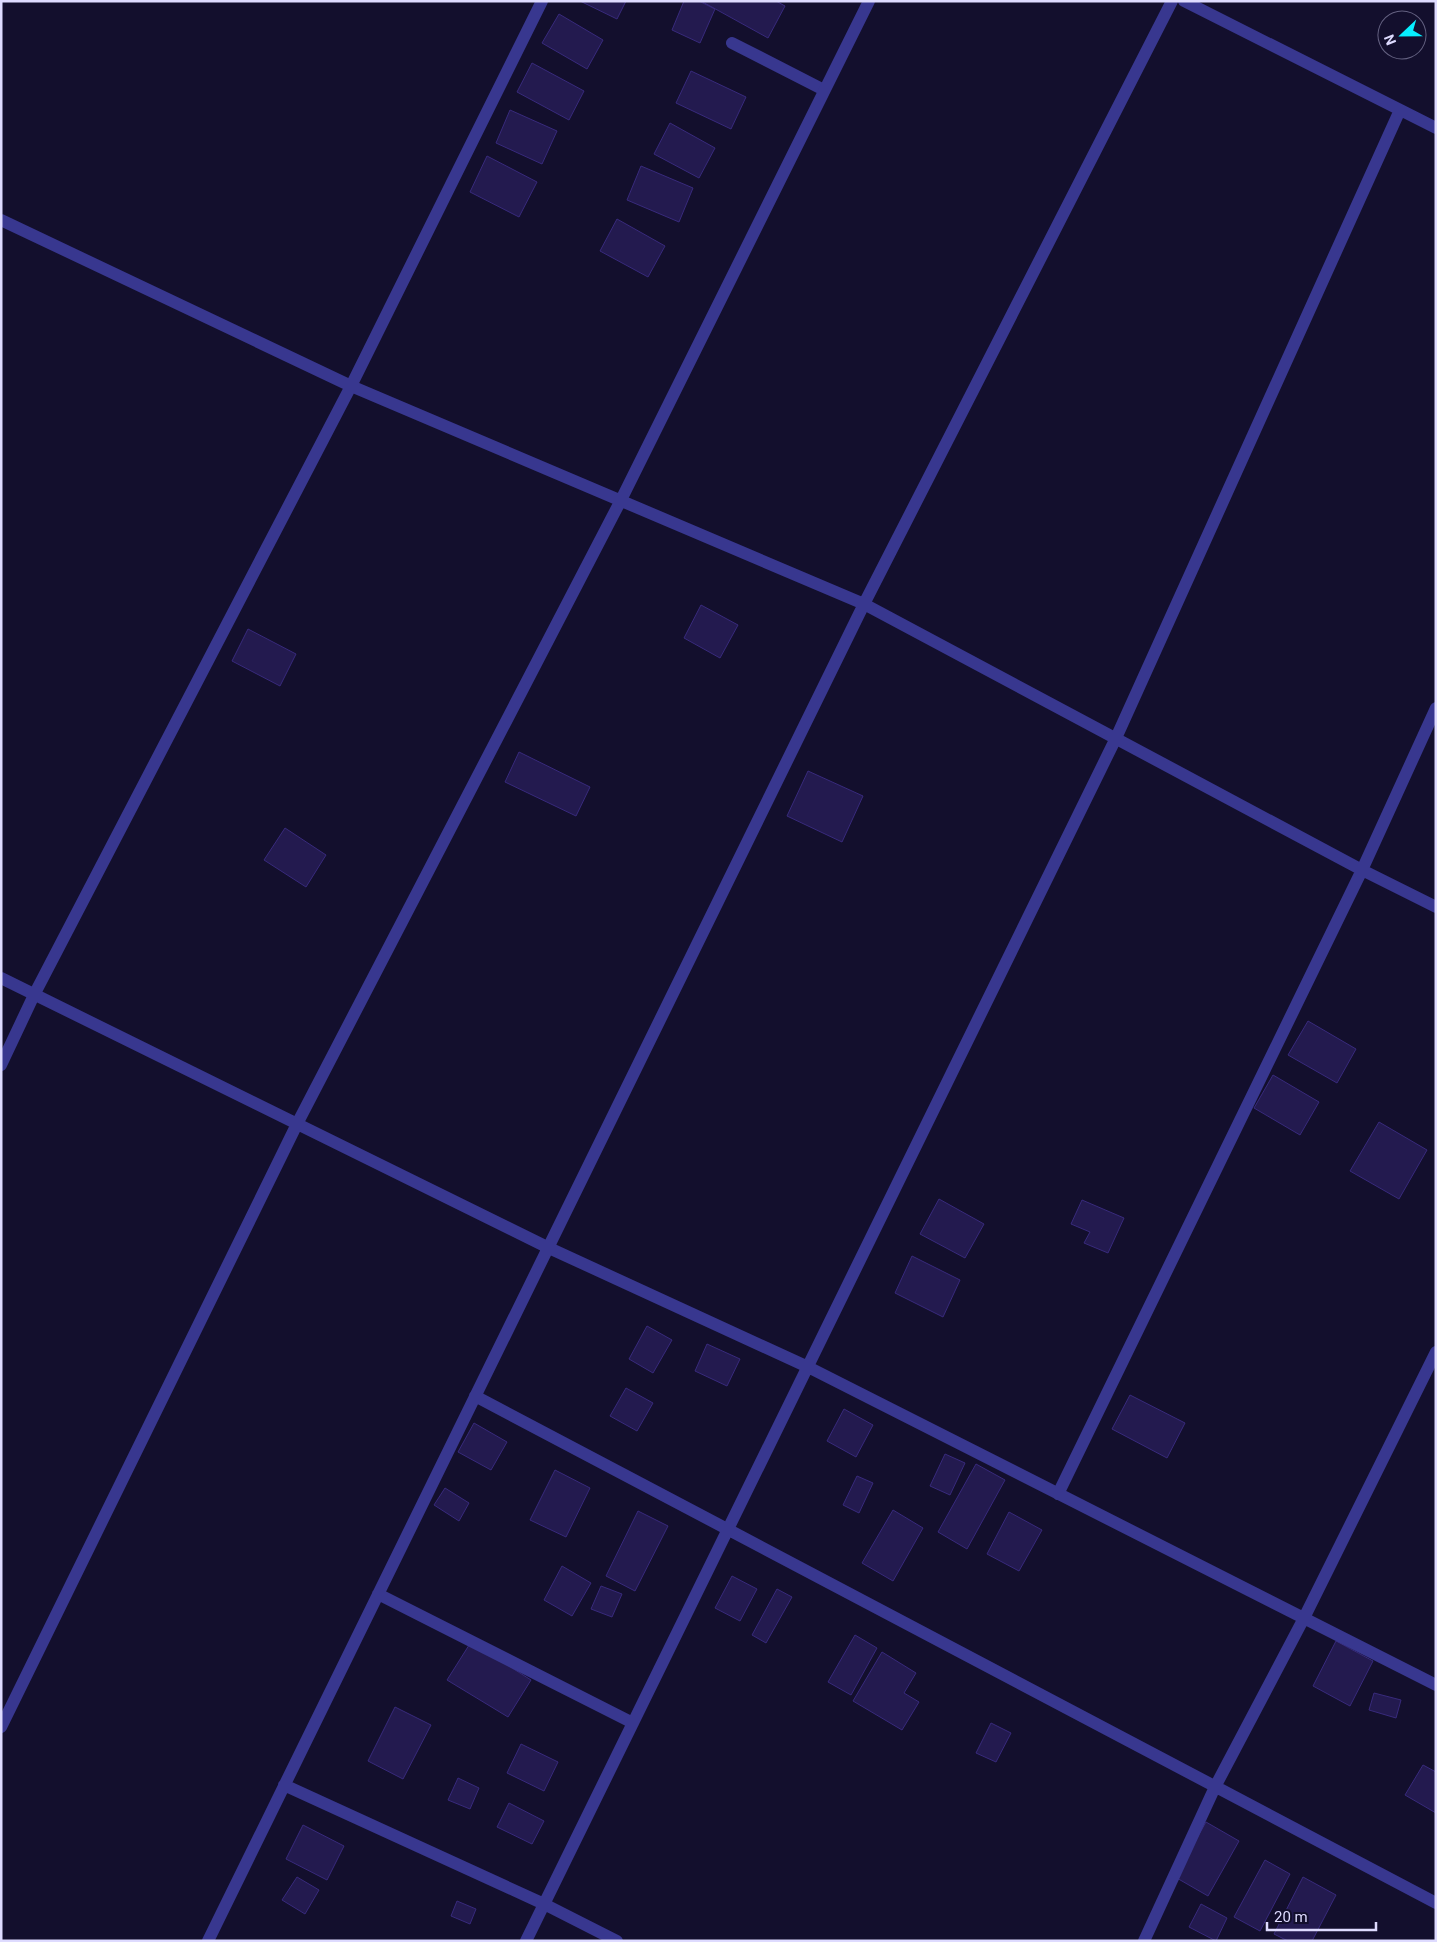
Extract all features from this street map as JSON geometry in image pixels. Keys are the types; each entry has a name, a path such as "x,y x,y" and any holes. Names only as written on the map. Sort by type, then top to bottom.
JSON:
{"street":[{"path":"1,1065 34,996 351,386 542,1"},
{"path":"1,1728 297,1124 621,500 869,1"},
{"path":"208,1941 864,604 1172,1"},
{"path":"1184,1 1436,128"},
{"path":"732,43 824,90"},
{"path":"526,1941 1116,738 1400,110"},
{"path":"1,220 351,386 864,604 1362,870 1436,906"},
{"path":"1058,1494 1362,870 1436,708"},
{"path":"1,978 34,996 548,1248 808,1367 1436,1685"},
{"path":"1144,1941 1214,1787 1304,1618 1436,1352"},
{"path":"475,1396 1436,1903"},
{"path":"378,1594 633,1723"},
{"path":"284,1785 544,1904 617,1941"}],"building":[{"path":"580,1 626,1 617,19"},
{"path":"684,1 699,1 715,9 700,43 672,30"},
{"path":"701,1 776,1 785,6 768,38"},
{"path":"559,14 603,40 587,69 542,43"},
{"path":"532,63 584,91 569,120 517,92"},
{"path":"691,71 746,97 731,129 676,103"},
{"path":"510,110 557,131 542,164 496,143"},
{"path":"670,123 715,148 699,178 654,154"},
{"path":"487,156 537,182 519,217 470,192"},
{"path":"641,166 693,188 679,222 627,200"},
{"path":"617,219 665,246 648,277 600,251"},
{"path":"701,605 738,625 720,658 684,638"},
{"path":"248,629 296,654 280,686 232,661"},
{"path":"519,752 590,787 576,816 505,782"},
{"path":"808,771 863,796 842,842 787,816"},
{"path":"285,828 326,855 306,887 264,860"},
{"path":"1308,1021 1356,1049 1337,1083 1288,1055"},
{"path":"1273,1075 1319,1102 1300,1135 1254,1108"},
{"path":"1379,1122 1427,1150 1399,1199 1350,1171"},
{"path":"939,1199 984,1224 965,1258 920,1234"},
{"path":"1082,1200 1124,1218 1108,1253 1084,1243 1090,1232 1071,1224"},
{"path":"912,1256 960,1280 943,1317 895,1293"},
{"path":"647,1326 672,1340 653,1373 629,1359"},
{"path":"707,1344 740,1359 727,1386 695,1371"},
{"path":"626,1388 653,1403 637,1431 610,1416"},
{"path":"1130,1395 1185,1423 1167,1458 1112,1429"},
{"path":"844,1409 873,1425 856,1457 827,1441"},
{"path":"474,1423 507,1442 491,1470 458,1452"},
{"path":"945,1454 965,1463 950,1495 930,1486"},
{"path":"976,1464 1005,1480 967,1549 938,1532"},
{"path":"555,1470 590,1488 566,1537 530,1520"},
{"path":"857,1476 873,1483 859,1513 843,1505"},
{"path":"445,1488 469,1503 459,1521 434,1505"},
{"path":"893,1510 923,1528 893,1581 862,1563"},
{"path":"638,1511 668,1526 635,1591 606,1576"},
{"path":"1009,1512 1042,1530 1019,1571 987,1554"},
{"path":"562,1566 591,1583 572,1616 544,1600"},
{"path":"732,1576 757,1589 740,1621 715,1608"},
{"path":"601,1586 622,1594 612,1617 591,1609"},
{"path":"777,1589 792,1597 766,1643 752,1635"},
{"path":"855,1635 877,1648 851,1695 828,1682"},
{"path":"1336,1641 1373,1661 1350,1706 1313,1686"},
{"path":"471,1642 531,1680 508,1717 447,1680"},
{"path":"882,1652 916,1673 904,1693 919,1702 902,1730 853,1701"},
{"path":"1374,1693 1401,1700 1396,1718 1369,1710"},
{"path":"395,1707 431,1725 403,1779 368,1761"},
{"path":"991,1723 1011,1733 996,1762 976,1753"},
{"path":"521,1744 558,1762 544,1791 507,1773"},
{"path":"1423,1765 1436,1772 1436,1813 1405,1795"},
{"path":"458,1778 479,1788 470,1809 448,1800"},
{"path":"509,1803 544,1821 532,1844 497,1827"},
{"path":"1206,1822 1239,1841 1208,1896 1175,1877"},
{"path":"303,1825 344,1846 327,1880 286,1859"},
{"path":"1265,1860 1290,1874 1260,1931 1234,1917"},
{"path":"297,1877 319,1890 305,1914 282,1900"},
{"path":"1303,1877 1336,1895 1312,1941 1288,1941 1274,1934"},
{"path":"457,1901 476,1909 470,1924 451,1916"},
{"path":"1201,1904 1227,1918 1216,1941 1189,1927"}]}
